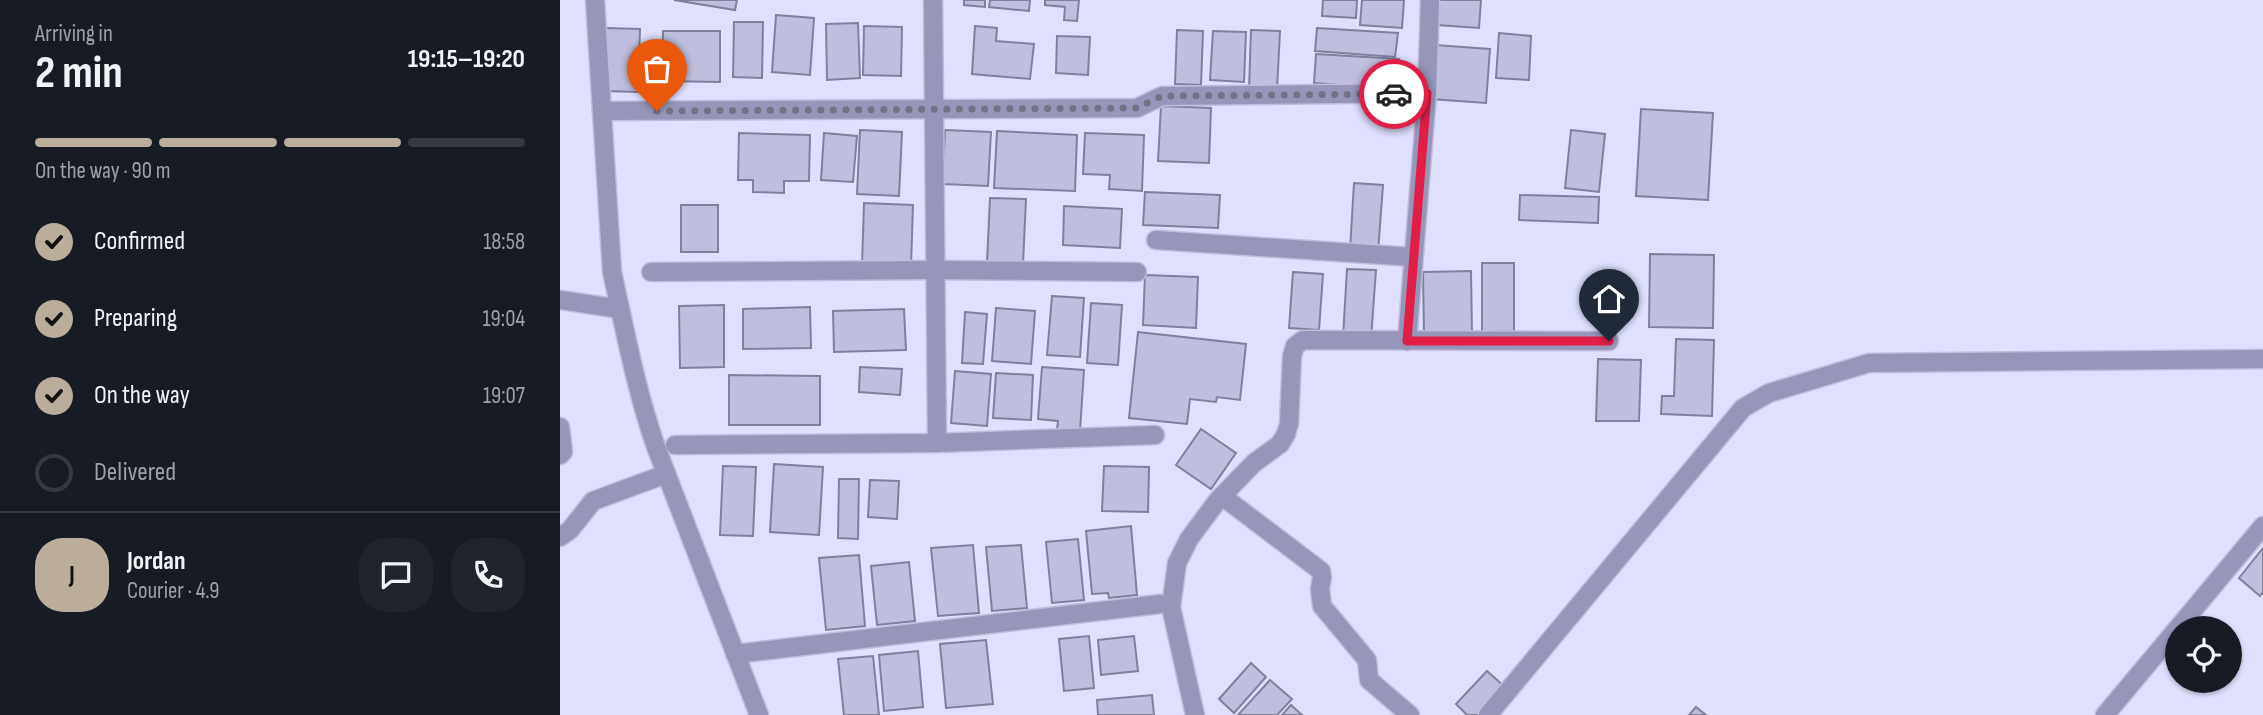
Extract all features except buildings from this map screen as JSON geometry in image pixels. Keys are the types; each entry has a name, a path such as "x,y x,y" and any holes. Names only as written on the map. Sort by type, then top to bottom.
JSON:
{"street":[{"path":"595,0 612,272 620,309 646,420 759,715"},
{"path":"933,0 937,443"},
{"path":"1407,341 1427,93 1430,0"},
{"path":"601,111 1137,108 1162,96 1427,93"},
{"path":"1156,240 1413,257"},
{"path":"651,272 1137,272"},
{"path":"560,300 620,309"},
{"path":"1195,715 1171,602 1177,563 1189,539 1222,496 1254,464 1280,444 1286,434 1295,346 1303,340 1609,341"},
{"path":"1488,715 1743,408 1769,393 1869,362 2263,359"},
{"path":"560,427 563,452 560,455"},
{"path":"675,445 937,443 1155,435"},
{"path":"560,537 570,530 593,501 666,474"},
{"path":"1222,496 1321,570 1322,606 1367,660 1369,680 1410,715"},
{"path":"2188,616 2263,526"},
{"path":"735,654 1160,604"},
{"path":"2105,715 2165,643"}],"way so far":[{"path":"657,111 1137,108 1162,96 1394,94"}],"route":[{"path":"1394,94 1427,93 1407,341 1609,341"}]}
